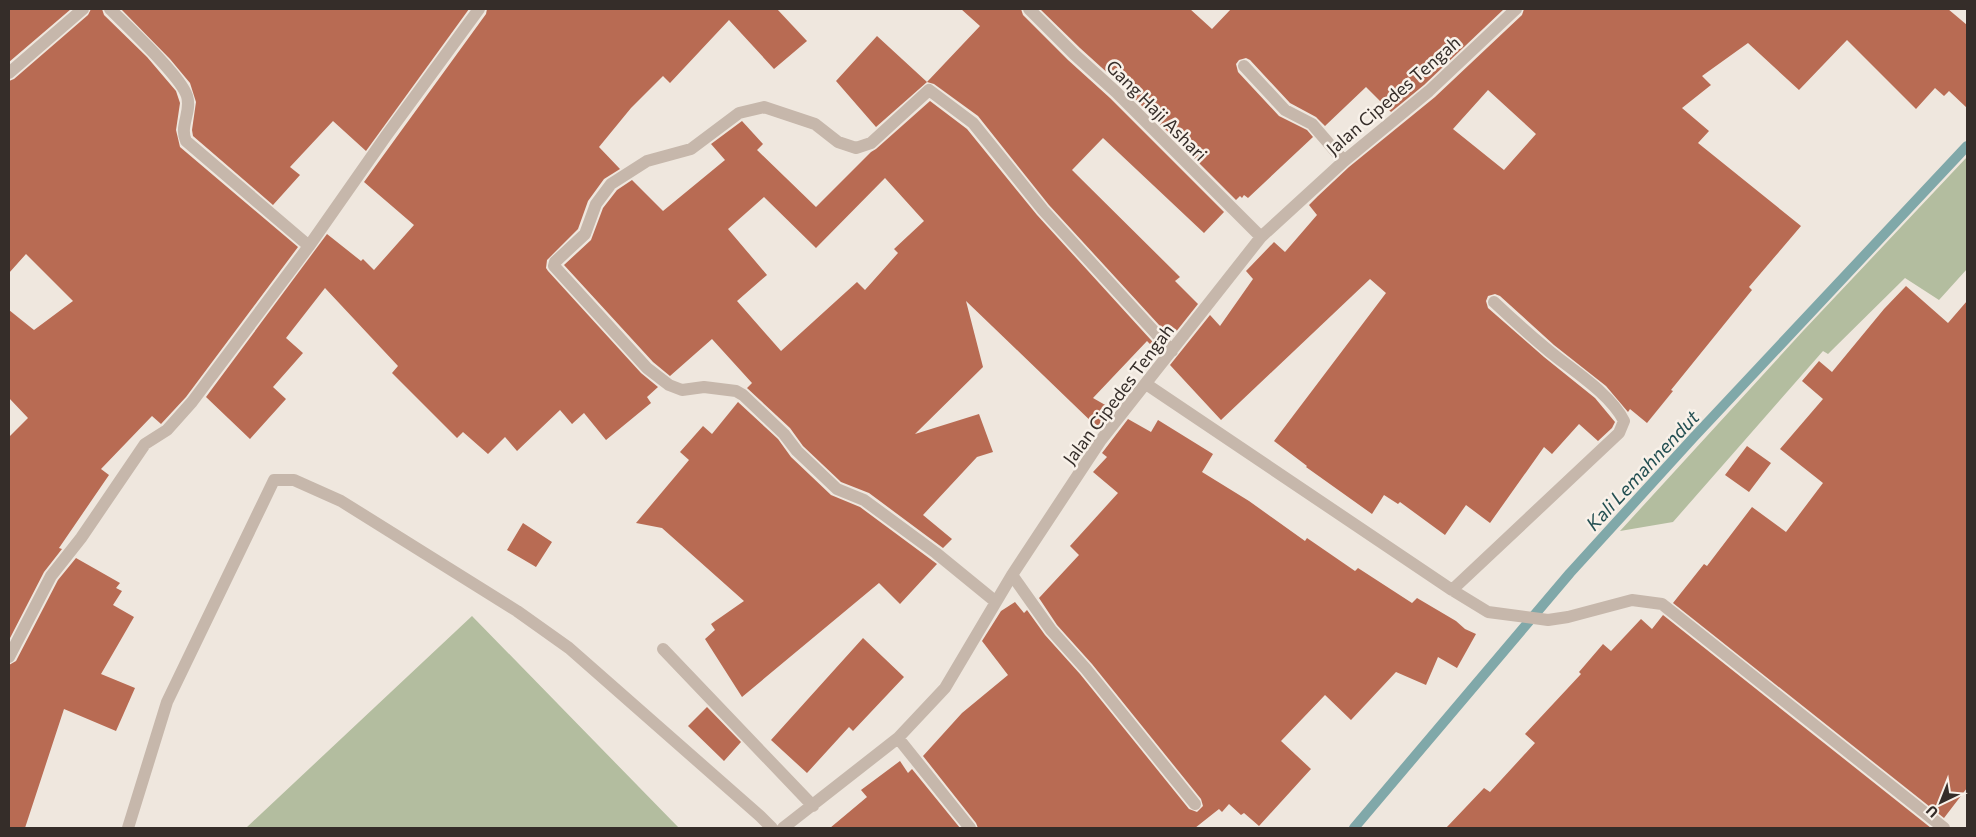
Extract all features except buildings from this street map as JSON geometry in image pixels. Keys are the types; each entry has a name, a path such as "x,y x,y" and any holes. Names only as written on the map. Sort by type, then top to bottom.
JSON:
{"street":[{"path":"9,73 83,9"},
{"path":"110,9 166,67 186,92 190,104 183,134 186,141 309,246"},
{"path":"9,657 51,576 81,538 145,444 167,430 192,402 309,246 386,136 479,9"},
{"name":"Gang Haji Ashari","path":"1029,9 1116,92 1261,237"},
{"name":"Jalan Cipedes Tengah","path":"783,828 898,738 945,688 1012,575 1101,440 1261,237 1344,161 1429,91 1516,9"},
{"path":"1244,66 1285,110 1312,124 1344,161"},
{"path":"996,602 936,553 864,500 836,489 797,451 784,434 743,395 736,391 704,388 682,390 669,385 648,368 554,266 555,262 585,234 590,215 611,184 646,161 691,149 740,113 764,107 815,124 838,142 856,148 871,143 929,90 973,123 1043,210 1172,351"},
{"path":"1452,590 1619,434 1624,421 1619,410 1600,392 1547,349 1494,302"},
{"path":"1146,384 1452,590 1488,612 1548,620 1568,617 1632,600 1662,604 1944,828"},
{"path":"128,828 167,702 274,480 294,480 341,501 517,611 584,660 772,828"},
{"path":"1012,575 1051,630 1196,804"},
{"path":"663,649 813,806"},
{"path":"898,738 970,828"}],"green space":[{"path":"1967,157 1967,269 1939,300 1905,278 1828,354 1823,351 1673,522 1620,531 1803,331"},
{"path":"472,616 679,828 246,828"}],"waterway":[{"name":"Kali Lemahnendut","path":"1354,828 1570,573 1693,438 1967,146"}]}
